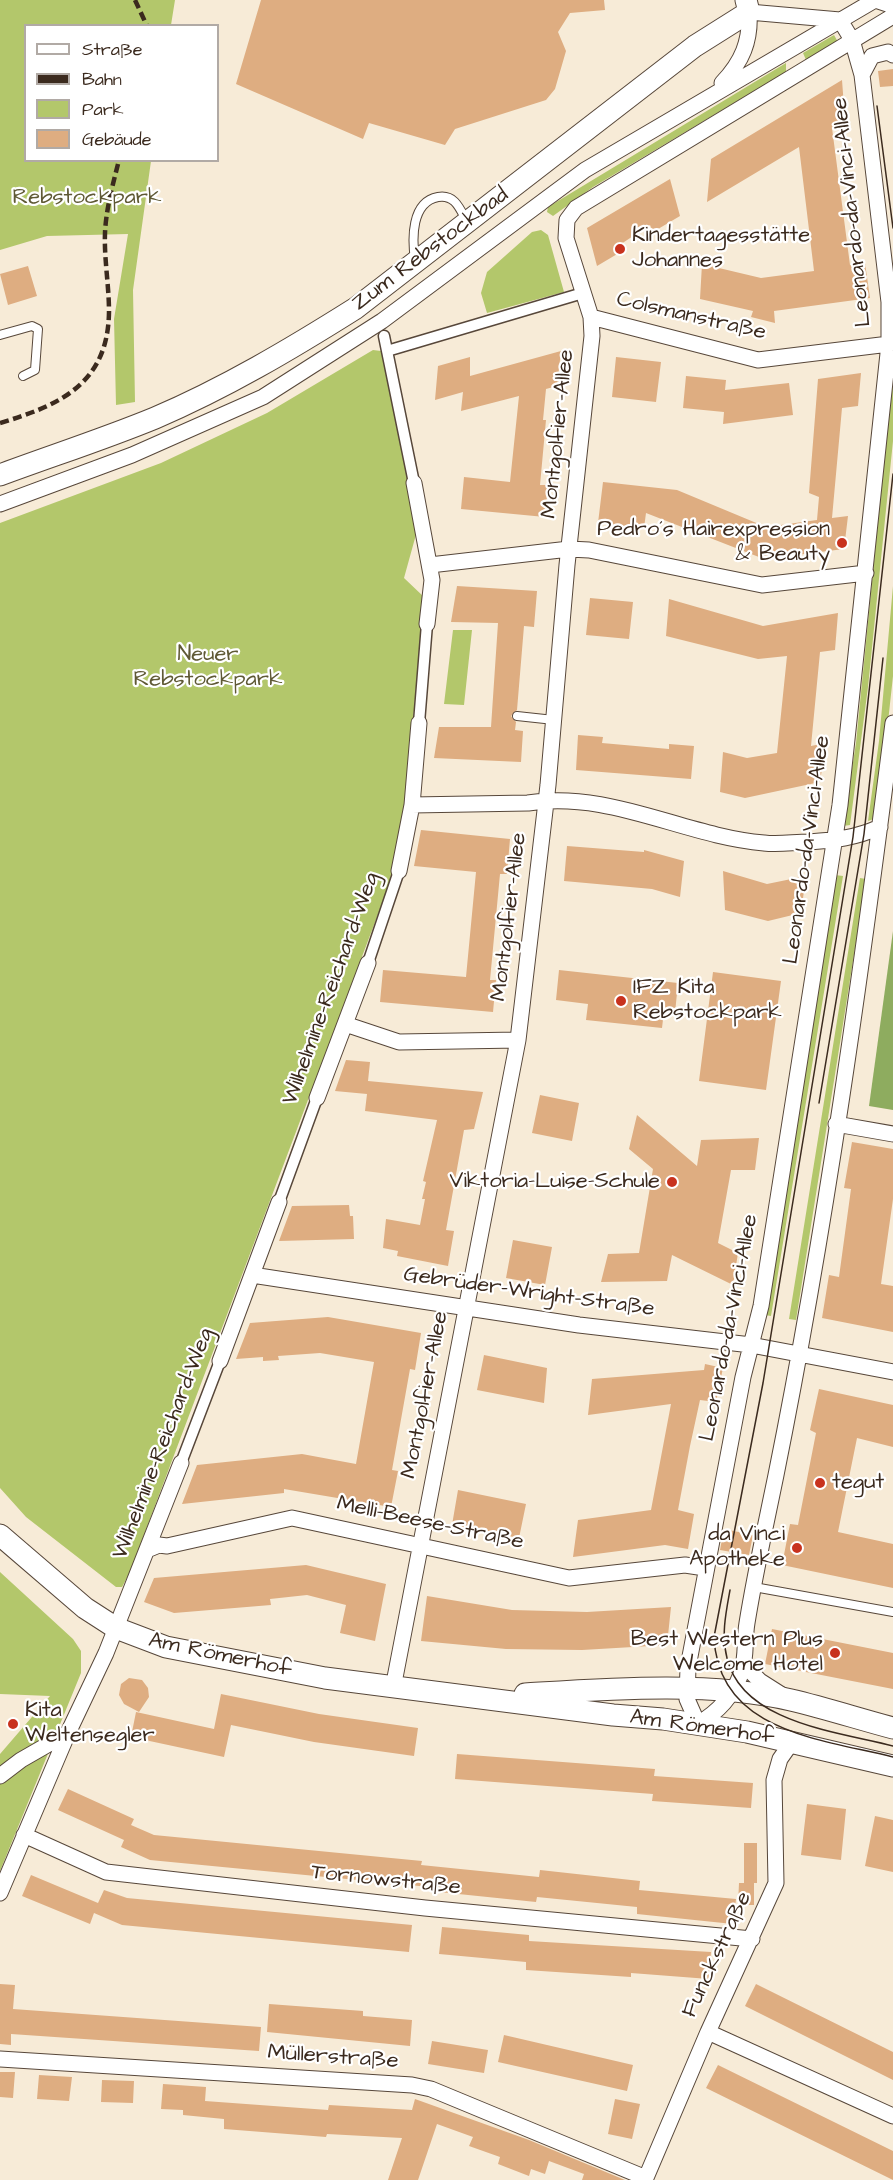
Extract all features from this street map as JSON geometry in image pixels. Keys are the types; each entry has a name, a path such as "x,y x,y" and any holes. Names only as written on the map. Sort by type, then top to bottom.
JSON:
{"main road":[{"name":"Zum Rebstockbad","path":"0,475 155,418 229,382 356,308 748,6"},
{"name":"Am Römerhof","path":"0,1535 79,1603 116,1629 140,1639 212,1658 393,1688 698,1724 792,1742 893,1766"},
{"name":"Am Römerhof","path":"473,1696 625,1689 733,1692 790,1699 893,1728"}],"street":[{"path":"0,504 132,455 262,397 382,321 585,170 875,0 893,6"},
{"path":"712,94 732,73 744,54 750,33 748,6 840,20"},
{"name":"Montgolfier-Allee","path":"393,1688 518,1040 546,800 569,549 592,336 591,317 566,238 570,212 893,16"},
{"name":"Leonardo-da-Vinci-Allee","path":"698,1724 686,1690 705,1568 761,1306 834,842 866,573 889,344 889,302 862,75 852,40 840,20"},
{"name":"Leonardo-da-Vinci-Allee","path":"862,75 872,56 888,52 893,55"},
{"path":"387,351 584,294"},
{"name":"Colsmanstraße","path":"591,317 758,360 889,344"},
{"name":"Wilhelmine-Reichard-Weg","path":"0,1893 68,1733 116,1629 181,1463 368,963 399,871 412,805 432,580 384,336"},
{"path":"430,565 569,549 762,585 866,573"},
{"path":"698,1724 721,1707 733,1692 744,1665 745,1635 800,1354 880,827 893,723"},
{"path":"412,805 528,803 546,800 597,802 755,842 834,842 880,827"},
{"path":"345,1024 399,1042 518,1040"},
{"path":"836,1124 893,1134"},
{"name":"Gebrüder-Wright-Straße","path":"252,1275 467,1308 751,1345 893,1372"},
{"name":"Melli-Beese-Straße","path":"147,1550 159,1545 166,1546 292,1518 569,1578 685,1565 705,1568"},
{"path":"744,1665 760,1681 790,1699"},
{"path":"0,1776 21,1760 68,1733"},
{"name":"Funckstraße","path":"646,2179 708,2032 776,1883 774,1780 780,1759 792,1742"},
{"name":"Tornowstraße","path":"24,1835 106,1872 424,1908 752,1939"},
{"path":"708,2032 893,2116"},
{"name":"Müllerstraße","path":"0,2059 412,2085 431,2090 646,2179"}],"lane":[{"path":"415,262 416,223 421,207 430,199 444,196 458,204 467,223"},
{"path":"0,335 32,326 38,329 35,370 22,376"},
{"path":"517,716 554,720"},
{"path":"754,1587 893,1612"}],"green space":[{"name":"Rebstockpark","path":"0,0 175,0 171,24 24,24 24,162 151,162 133,290 135,402 116,405 114,319 128,234 47,236 0,250"},
{"path":"834,35 838,42 806,60 803,53"},
{"path":"786,63 786,72 593,187 553,216 547,212 548,207"},
{"path":"541,230 548,235 564,292 487,313 481,293 487,272 532,232"},
{"name":"Neuer Rebstockpark","path":"373,350 381,351 384,355 417,531 404,578 424,597 407,789 389,885 130,1572 122,1587 116,1587 26,1517 0,1488 0,523 161,463 267,413"},
{"path":"893,370 893,441 868,687 850,825 843,826 856,743"},
{"path":"893,586 893,676 884,759 874,819 868,821 879,741"},
{"path":"453,630 472,630 464,705 444,704"},
{"path":"835,875 843,876 771,1316 765,1315"},
{"path":"860,878 866,879 796,1320 789,1319"},
{"path":"893,931 893,1110 869,1106"},
{"path":"0,1572 73,1639 81,1651 81,1673 0,1871 0,1754 50,1696 0,1694"}],"building":[{"path":"261,0 604,0 605,10 570,13 558,32 566,51 555,89 546,100 455,129 445,145 369,123 363,139 236,84"},
{"path":"893,69 893,86 880,87 878,71"},
{"path":"842,80 845,120 832,128 850,265 865,263 870,298 774,311 775,323 751,317 753,311 700,299 702,264 761,278 814,271 799,147 707,202 711,159"},
{"path":"670,179 680,216 653,232 650,225 621,244 624,250 597,266 587,228"},
{"path":"28,266 37,296 8,305 0,274"},
{"path":"561,351 557,386 546,389 543,420 546,420 540,485 548,485 545,517 461,509 464,477 510,482 519,396 461,411 463,392 435,400 438,366 470,357 470,376"},
{"path":"616,357 661,362 656,402 612,397"},
{"path":"861,373 858,406 842,408 832,518 848,516 844,549 764,559 646,513 644,528 598,523 603,482 677,490 766,527 817,520 819,497 809,493 818,379"},
{"path":"686,376 726,380 725,390 789,383 793,415 723,424 724,412 683,408"},
{"path":"457,586 537,591 534,627 524,626 517,710 511,716 516,722 515,730 523,731 521,762 434,758 439,727 491,727 498,623 451,622"},
{"path":"590,598 633,602 629,639 586,635"},
{"path":"669,599 763,626 838,613 835,650 820,652 811,746 826,743 820,782 745,798 720,792 723,752 747,758 777,753 787,656 758,659 666,636"},
{"path":"578,735 603,737 602,743 669,749 669,744 694,746 691,779 576,770"},
{"path":"421,830 510,839 507,874 500,874 490,980 496,980 493,1012 380,1002 383,970 466,977 476,872 414,866"},
{"path":"567,846 644,852 644,850 684,861 680,897 652,889 564,881"},
{"path":"723,871 767,884 806,876 801,913 768,921 725,910"},
{"path":"559,970 678,983 675,1013 664,1011 662,1028 586,1020 588,1004 556,1000"},
{"path":"713,972 781,981 766,1090 699,1081"},
{"path":"346,1060 370,1062 368,1081 483,1092 474,1129 464,1130 446,1230 454,1231 448,1266 397,1256 398,1251 383,1248 386,1219 420,1225 425,1199 422,1199 426,1182 423,1181 437,1120 365,1111 367,1094 335,1091"},
{"path":"540,1095 579,1103 572,1141 532,1133"},
{"path":"637,1115 697,1166 701,1140 759,1138 755,1170 731,1170 718,1243 738,1253 733,1285 672,1255 667,1281 601,1282 608,1254 639,1253 653,1169 629,1149"},
{"path":"852,1142 893,1149 893,1199 881,1284 893,1286 893,1332 822,1318 829,1275 839,1277 851,1189 844,1188"},
{"path":"349,1205 350,1216 353,1216 354,1239 279,1241 292,1206"},
{"path":"513,1240 552,1247 545,1285 506,1278"},
{"path":"328,1317 421,1333 415,1370 410,1369 392,1470 398,1471 391,1507 284,1489 284,1493 182,1504 197,1465 302,1454 356,1464 374,1362 320,1353 278,1356 279,1360 263,1361 263,1357 236,1359 250,1323"},
{"path":"484,1355 547,1368 544,1403 477,1390"},
{"path":"705,1364 723,1368 716,1402 700,1400 690,1446 678,1510 694,1514 688,1549 665,1545 573,1557 578,1520 651,1510 671,1404 588,1415 592,1379 704,1370"},
{"path":"819,1389 893,1405 893,1447 857,1438 838,1532 893,1544 893,1588 782,1565 790,1524 798,1525 816,1433 810,1430"},
{"path":"458,1490 526,1504 519,1538 452,1525"},
{"path":"724,1529 753,1535 749,1555 720,1550"},
{"path":"306,1565 386,1584 375,1641 340,1633 346,1605 307,1595 270,1599 271,1605 174,1613 144,1602 154,1578"},
{"path":"427,1596 512,1610 587,1612 671,1607 667,1645 582,1650 506,1649 421,1641"},
{"path":"772,1629 893,1653 893,1689 765,1664"},
{"path":"129,1678 142,1680 148,1688 149,1697 139,1712 124,1704 119,1695 121,1684"},
{"path":"221,1694 319,1714 418,1728 414,1756 314,1742 231,1725 224,1757 131,1737 136,1712 214,1729"},
{"path":"457,1754 655,1769 654,1776 753,1783 751,1808 652,1801 653,1794 455,1779"},
{"path":"68,1789 134,1819 131,1825 154,1835 422,1861 421,1865 539,1877 540,1870 640,1881 639,1890 736,1899 733,1924 637,1914 637,1907 537,1897 536,1902 439,1892 440,1888 150,1860 121,1847 124,1840 58,1810"},
{"path":"807,1804 846,1809 841,1860 801,1855"},
{"path":"875,1816 893,1820 893,1872 865,1866"},
{"path":"744,1843 757,1843 757,1883 754,1883 754,1905 738,1905 739,1883 744,1883"},
{"path":"31,1875 98,1903 104,1890 127,1898 412,1925 409,1952 122,1925 94,1913 90,1924 22,1896"},
{"path":"442,1927 529,1935 529,1941 711,1952 709,1979 631,1973 631,1977 526,1970 526,1962 439,1954"},
{"path":"0,1984 15,1985 13,2009 261,2027 259,2051 11,2034 11,2045 0,2044"},
{"path":"756,1984 893,2052 893,2080 745,2006"},
{"path":"269,2004 363,2011 363,2016 412,2020 410,2046 267,2032"},
{"path":"504,2035 633,2065 627,2091 498,2062"},
{"path":"432,2041 488,2050 484,2073 428,2064"},
{"path":"718,2065 893,2151 893,2180 706,2088"},
{"path":"0,2072 15,2072 13,2098 0,2097"},
{"path":"39,2075 72,2077 69,2101 37,2099"},
{"path":"102,2080 134,2081 133,2103 101,2102"},
{"path":"163,2084 206,2087 205,2101 328,2110 329,2105 412,2110 415,2099 529,2140 625,2180 582,2180 584,2174 549,2161 545,2174 531,2169 529,2176 498,2164 500,2157 469,2146 473,2137 437,2124 418,2180 388,2180 402,2138 327,2134 326,2137 224,2129 224,2119 183,2115 183,2110 161,2109"},
{"path":"615,2099 640,2104 632,2139 608,2134"}],"tram line":[{"path":"877,106 893,228"},
{"path":"893,474 853,837 763,1383 714,1637 720,1669 734,1693 753,1712 778,1726 806,1736 893,1757"},
{"path":"819,1103 864,834 883,658"},
{"path":"730,1590 725,1624 725,1649 736,1680 752,1697 772,1711 795,1721 893,1746"}],"railway":[{"path":"135,0 146,24"},
{"path":"0,423 61,399 90,374 100,357 107,336 109,312 105,233 110,196 118,162"}],"place":[{"name":"Kindertagesstätte Johannes","path":"620,249"},
{"name":"Pedro´s Hairexpression & Beauty","path":"842,543"},
{"name":"IFZ Kita Rebstockpark","path":"621,1001"},
{"name":"Viktoria-Luise-Schule","path":"672,1182"},
{"name":"tegut","path":"820,1483"},
{"name":"da Vinci Apotheke","path":"797,1548"},
{"name":"Best Western Plus Welcome Hotel","path":"835,1653"},
{"name":"Kita Weltensegler","path":"13,1724"}]}
